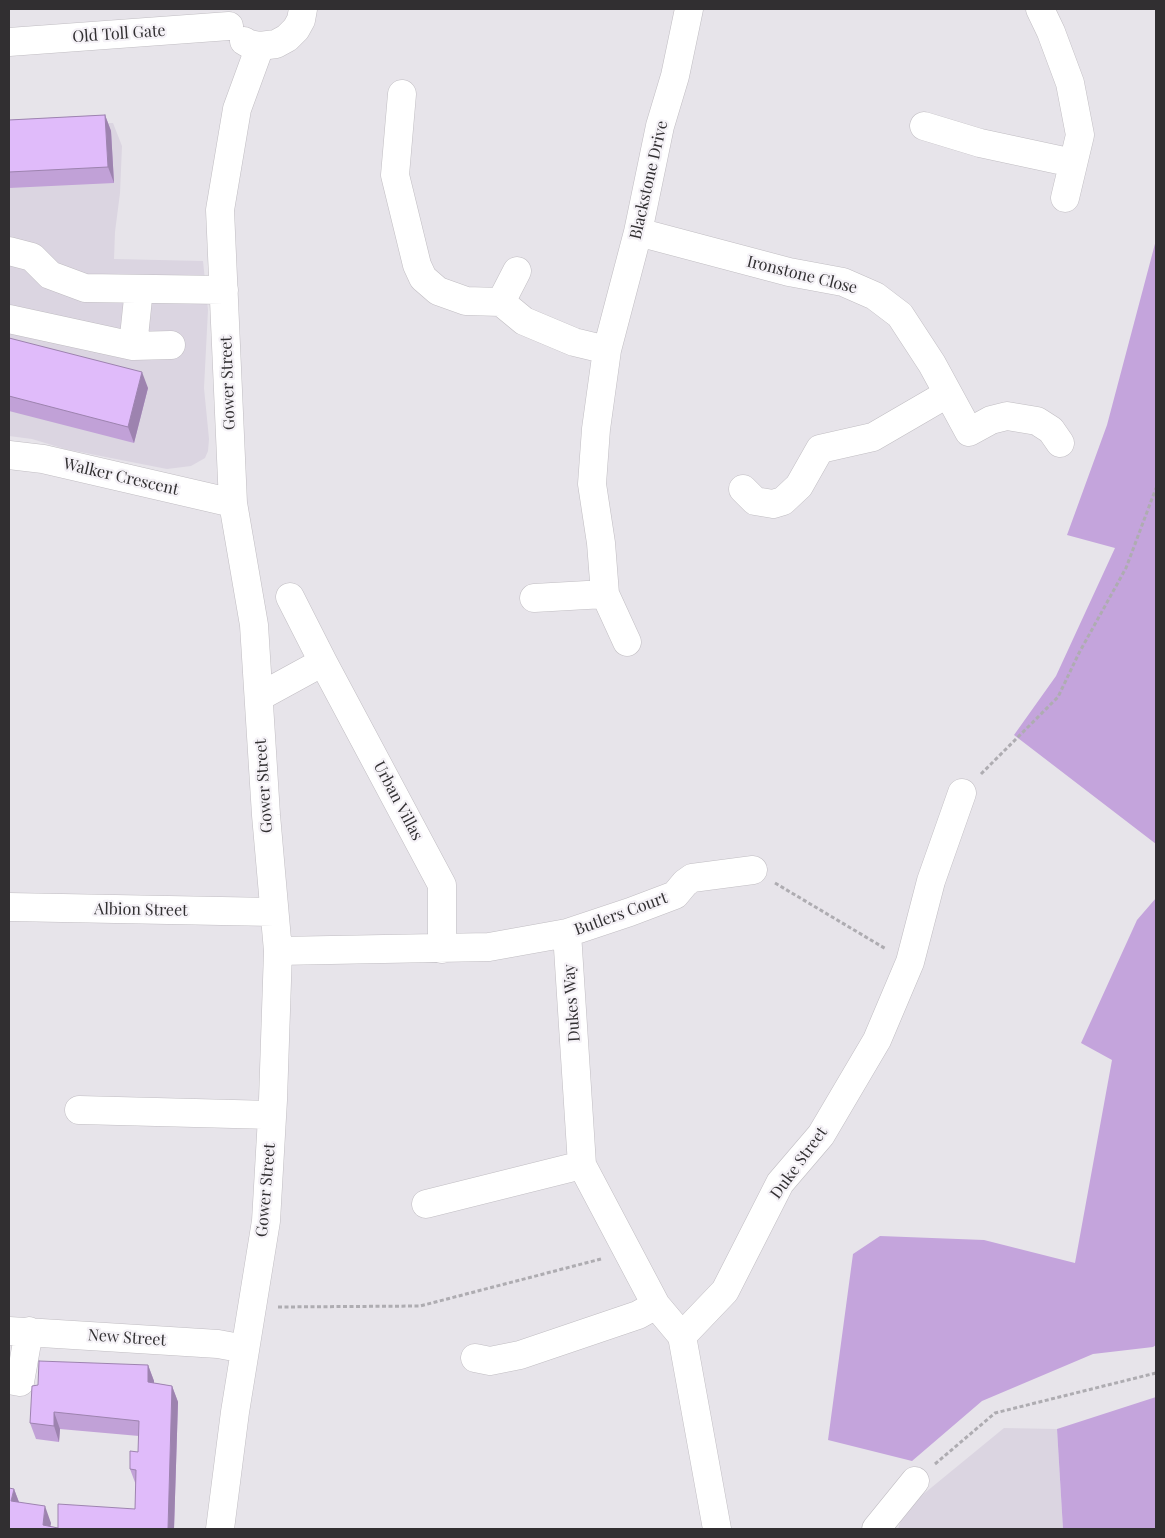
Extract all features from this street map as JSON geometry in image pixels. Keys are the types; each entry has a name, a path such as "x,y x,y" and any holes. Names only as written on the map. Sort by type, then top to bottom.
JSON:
{"street":[{"path":"226,17 239,38 249,44 260,46 276,44 288,38 301,20 303,9"},
{"name":"Blackstone Drive","path":"627,642 605,594 592,484 596,429 607,350 638,232 660,126 675,76 689,9"},
{"path":"1040,9 1051,32 1070,83 1080,135 1065,198"},
{"name":"Old Toll Gate","path":"9,42 226,17"},
{"name":"Gower Street","path":"220,1529 235,1412 266,1221 278,951 254,625 233,503 220,210 237,110 260,46"},
{"path":"402,94 395,176 417,265 423,278 438,291 466,301 501,302 524,321 574,342 607,350"},
{"path":"924,126 980,143 1073,163"},
{"name":"Ironstone Close","path":"638,232 789,272 843,282 875,296 900,315 932,364 969,432 991,420 1007,416 1037,421 1051,430 1060,442"},
{"path":"9,252 32,257 50,275 86,288 224,290"},
{"path":"501,302 517,271"},
{"path":"133,346 139,290"},
{"path":"9,318 133,346 171,345"},
{"path":"743,489 755,501 774,504 783,501 799,486 820,449 873,437 948,394"},
{"name":"Walker Crescent","path":"9,455 43,459 233,503"},
{"path":"534,598 605,594"},
{"name":"Urban Villas","path":"290,597 442,885 442,949"},
{"path":"258,697 323,662"},
{"name":"Duke Street","path":"682,1336 725,1291 780,1184 821,1135 877,1040 910,962 931,881 962,793"},
{"name":"Butlers Court","path":"567,933 675,895 692,878 753,870"},
{"name":"Albion Street","path":"9,907 274,912"},
{"path":"278,951 489,947 567,933"},
{"name":"Dukes Way","path":"567,933 582,1164 656,1305 682,1336"},
{"path":"80,1110 272,1115"},
{"path":"426,1204 582,1164"},
{"path":"475,1358 490,1361 520,1355 638,1315 656,1305"},
{"path":"9,1380 20,1382 19,1331"},
{"name":"New Street","path":"19,1331 218,1344 245,1349"},
{"path":"682,1336 717,1529"},
{"path":"876,1529 916,1481"}],"path":[{"path":"962,793 1058,697 1079,653 1126,568 1156,488"},
{"path":"753,870 910,962"},
{"path":"252,1307 420,1306 628,1252"},
{"path":"916,1481 995,1414 1156,1373"}],"shaded area":[{"path":"113,123 122,146 114,259 203,261 208,310 204,388 209,439 205,458 191,466 167,469 65,449 32,439 9,436 9,124"},
{"path":"1156,240 1156,844 1014,735 1056,676 1115,548 1067,535 1107,425"},
{"path":"1156,898 1156,1345 1153,1347 1093,1354 982,1401 912,1461 828,1440 853,1254 880,1236 984,1240 1075,1263 1112,1060 1081,1043 1137,920"},
{"path":"1156,1397 1156,1529 1063,1529 1057,1429"},
{"path":"1004,1428 1057,1429 1063,1529 898,1529 904,1510"}],"building":[{"path":"105,115 108,167 9,172 9,120"},
{"path":"9,338 142,372 128,427 9,396"},
{"path":"39,1361 148,1365 148,1382 172,1386 168,1529 9,1529 9,1488 14,1489 11,1501 45,1506 43,1525 58,1528 58,1504 135,1509 136,1470 130,1469 130,1451 138,1452 139,1421 54,1412 54,1426 30,1423 32,1386 38,1385"}]}
